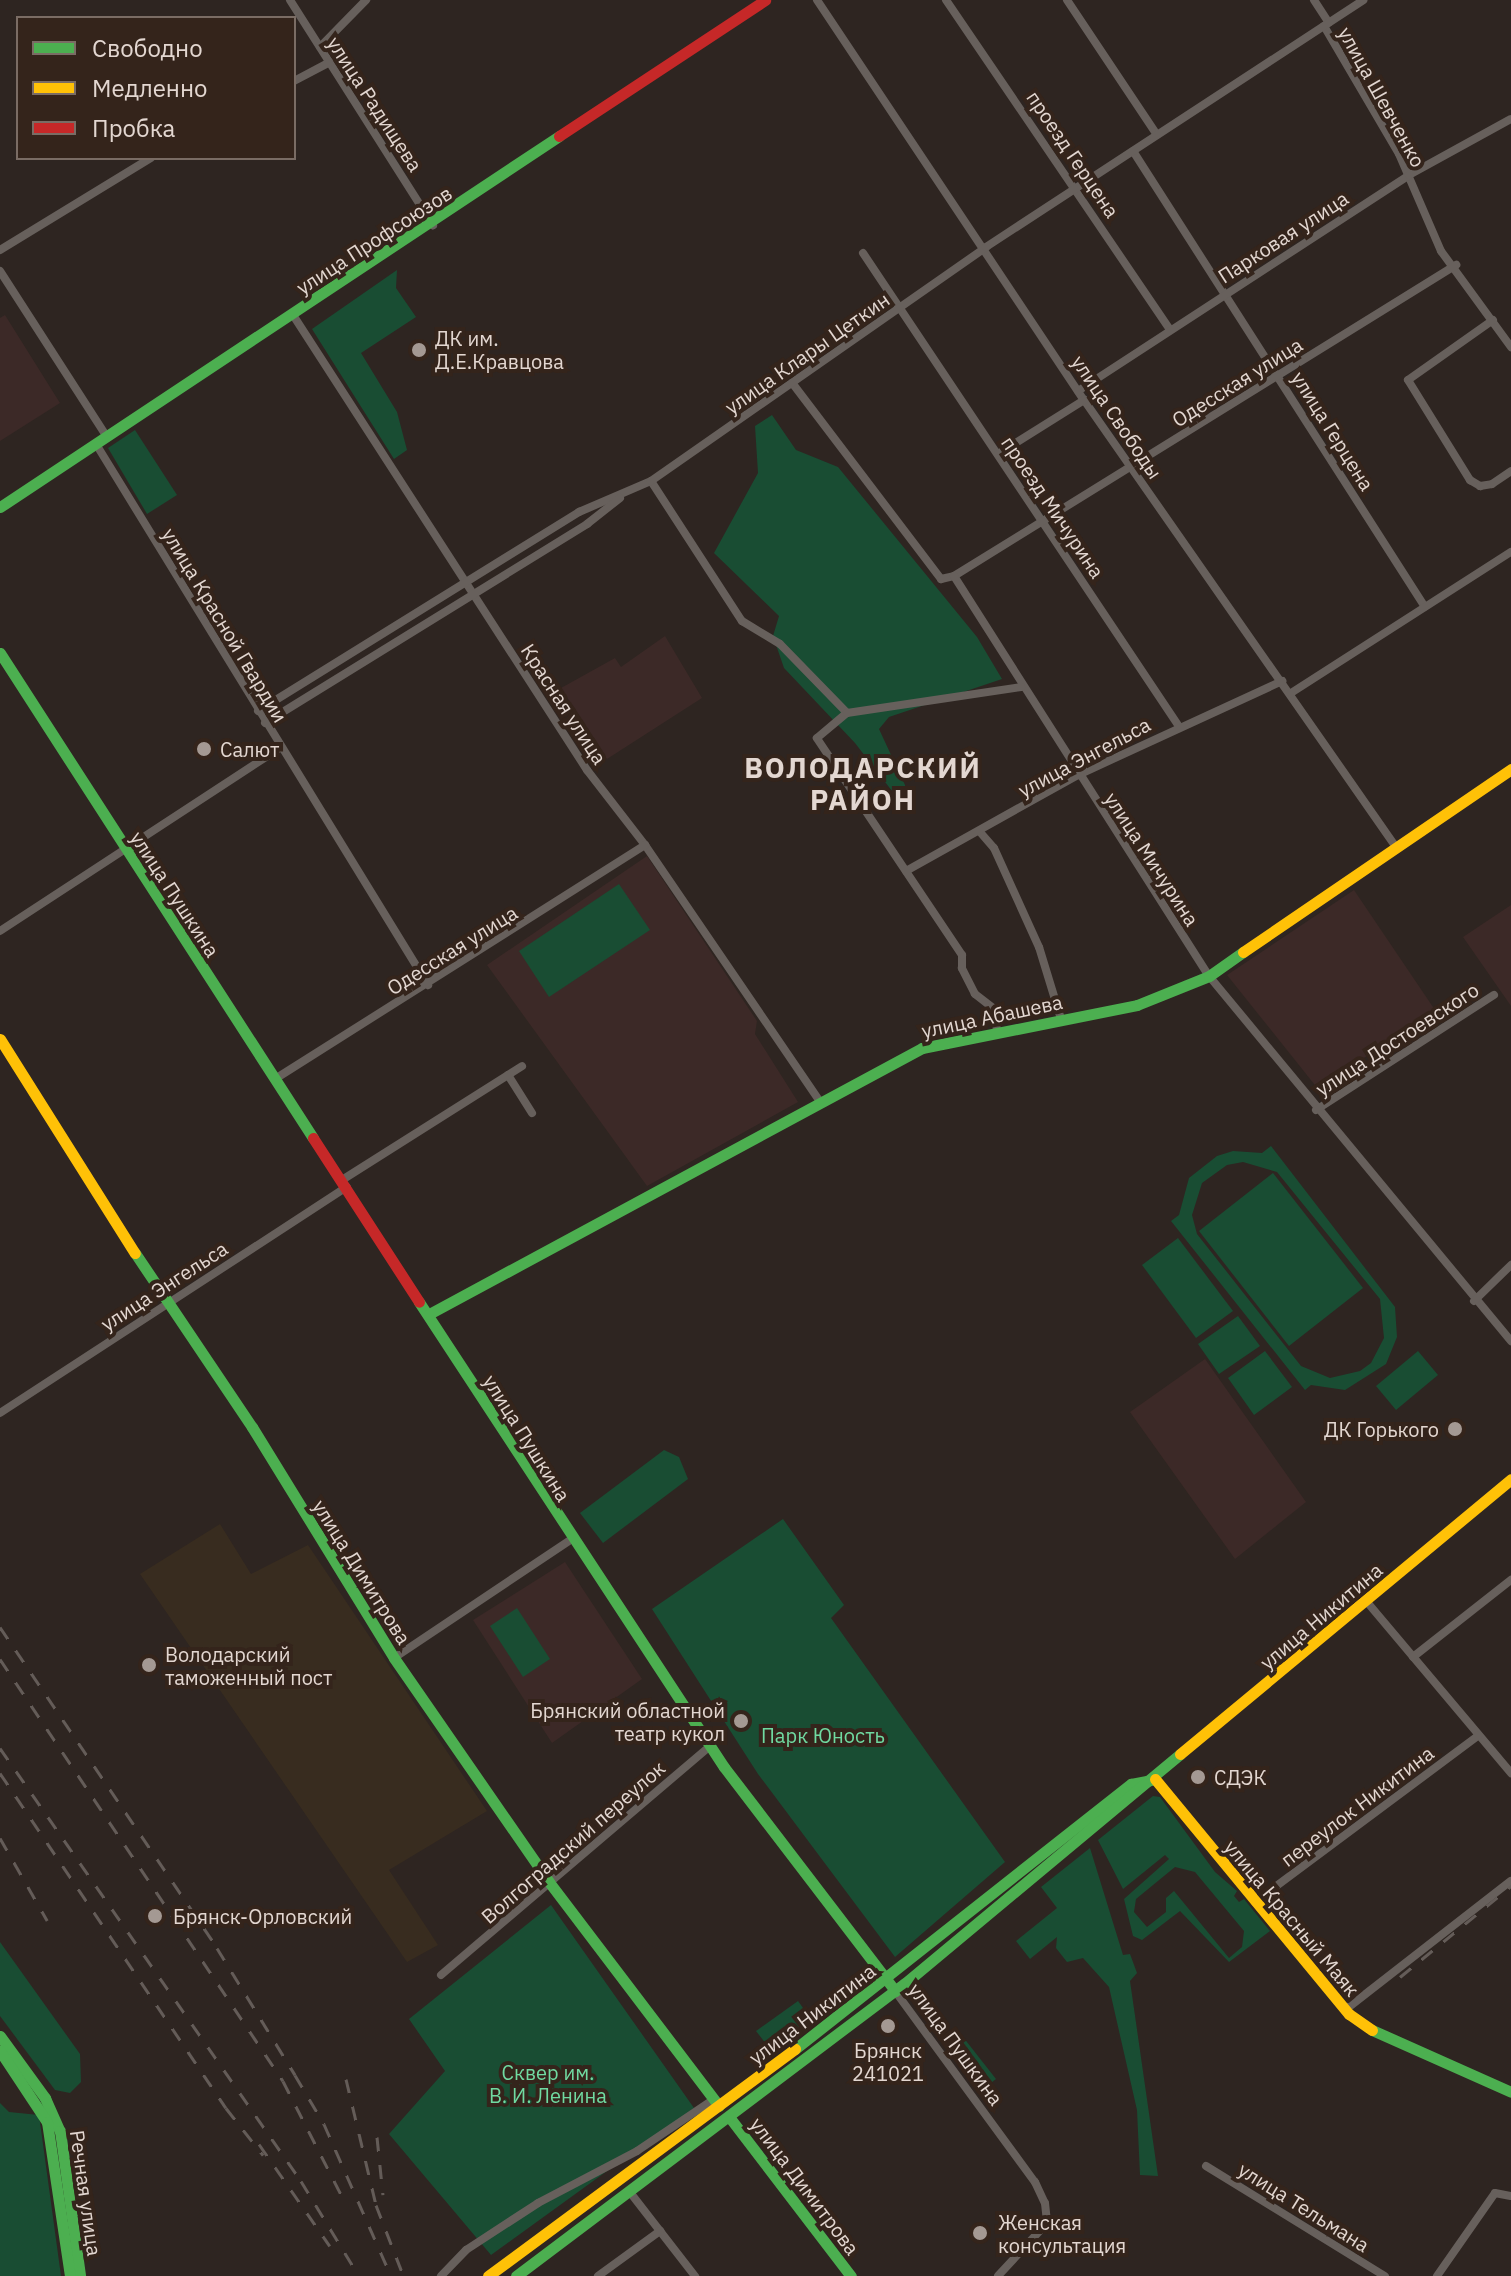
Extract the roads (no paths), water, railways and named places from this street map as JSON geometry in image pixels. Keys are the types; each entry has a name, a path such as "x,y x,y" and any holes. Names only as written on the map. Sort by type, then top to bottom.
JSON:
{"main road":[{"name":"улица Профсоюзов","path":"0,507 433,225 765,0"},
{"name":"улица Пушкина","path":"0,653 124,851 429,1314 570,1540 710,1746 895,1991"},
{"name":"улица Абашева","path":"429,1314 922,1048 997,1030 1137,1005 1209,976 1511,769"},
{"name":"улица Димитрова","path":"0,1039 166,1303 252,1427 394,1658 549,1882 716,2102"},
{"name":"улица Никитина","path":"516,2276 895,1991 1155,1779 1511,1479"},
{"name":"улица Никитина","path":"488,2276 716,2102 886,1980 1131,1784 1155,1779"},
{"name":"улица Красный Маяк","path":"1155,1779 1345,2010 1378,2035 1511,2092"},
{"name":"Речная улица","path":"0,2036 45,2098 60,2131 80,2276"},
{"name":"Речная улица","path":"0,2051 47,2122 70,2276"},
{"name":"улица Димитрова","path":"730,2118 851,2276"}],"street":[{"name":"улица Радищева","path":"290,0 433,225"},
{"path":"320,47 366,0"},
{"name":"улица Свободы","path":"817,0 986,247 1084,400 1396,847"},
{"name":"проезд Герцена","path":"946,0 1077,187 1170,329"},
{"path":"1067,0 1157,135"},
{"name":"улица Шевченко","path":"1314,0 1409,175 1428,228 1508,337 1511,347"},
{"name":"улица Клары Цеткин","path":"258,711 579,512 651,481 986,247 1363,0"},
{"path":"296,80 330,62"},
{"name":"Парковая улица","path":"1078,391 1409,175 1511,119"},
{"name":"улица Герцена","path":"1133,151 1227,292 1425,607"},
{"path":"0,250 148,160"},
{"name":"проезд Мичурина","path":"863,253 1178,725"},
{"name":"Одесская улица","path":"954,576 1456,265"},
{"path":"0,271 107,437"},
{"name":"Красная улица","path":"293,315 587,770 645,845 820,1102"},
{"path":"1493,320 1408,380 1470,480 1480,486 1492,484 1511,471"},
{"name":"улица Мичурина","path":"793,384 941,579 954,576 1021,687 1209,976 1474,1301 1511,1341"},
{"path":"998,454 1084,400"},
{"name":"улица Красной Гвардии","path":"96,444 428,985"},
{"path":"651,481 742,621 780,644 847,713"},
{"path":"265,723 587,524 623,494"},
{"path":"1291,693 1511,552"},
{"name":"улица Энгельса","path":"906,871 1078,775 1178,725 1282,681"},
{"path":"997,1030 993,1008 975,994 962,955 817,738 847,713 1021,687"},
{"path":"0,931 280,748"},
{"path":"980,832 994,848 1039,947 1061,1019"},
{"name":"Одесская улица","path":"275,1079 645,845"},
{"name":"улица Достоевского","path":"1316,1110 1494,995"},
{"name":"улица Энгельса","path":"0,1413 522,1066"},
{"path":"508,1075 532,1113"},
{"path":"1474,1301 1511,1265"},
{"path":"394,1658 570,1540"},
{"path":"1413,1657 1511,1580"},
{"path":"1367,1602 1511,1773"},
{"name":"переулок Никитина","path":"1255,1902 1478,1736"},
{"name":"Волгоградский переулок","path":"441,1975 710,1746"},
{"path":"1345,2010 1511,1881"},
{"name":"улица Пушкина","path":"895,1991 1035,2182 1047,2223 998,2276"},
{"path":"441,2276 466,2250 538,2203 637,2151 716,2102"},
{"name":"улица Тельмана","path":"1206,2166 1385,2276"},
{"path":"629,2191 695,2276"},
{"path":"1437,2276 1495,2193 1511,2196"},
{"path":"598,2276 660,2231"}],"railway":[{"path":"0,1627 217,1948 295,2075 324,2124 391,2276"},
{"path":"0,1659 283,2081 345,2202"},
{"path":"0,1748 301,2181 359,2276"},
{"path":"0,1773 226,2108 263,2155"},
{"path":"0,1838 47,1920"},
{"path":"1400,1977 1511,1886"},
{"path":"346,2079 376,2205 402,2272"},
{"path":"377,2137 383,2195"},
{"path":"259,2144 330,2246"}],"place":[{"name":"ДК им. Д.Е.Кравцова","path":"419,350"},
{"name":"Салют","path":"204,749"},
{"name":"ДК Горького","path":"1455,1429"},
{"name":"Володарский таможенный пост","path":"149,1665"},
{"name":"Брянский областной театр кукол","path":"741,1721"},
{"name":"СДЭК","path":"1198,1777"},
{"name":"Брянск-Орловский","path":"155,1916"},
{"name":"Брянск 241021","path":"888,2026"},
{"name":"Женская консультация","path":"980,2233"}],"district":[{"name":"ВОЛОДАРСКИЙ РАЙОН","path":"863,784"}],"park label":[{"name":"Парк Юность","path":"823,1735"},
{"name":"Сквер им. В. И. Ленина","path":"548,2084"}]}
